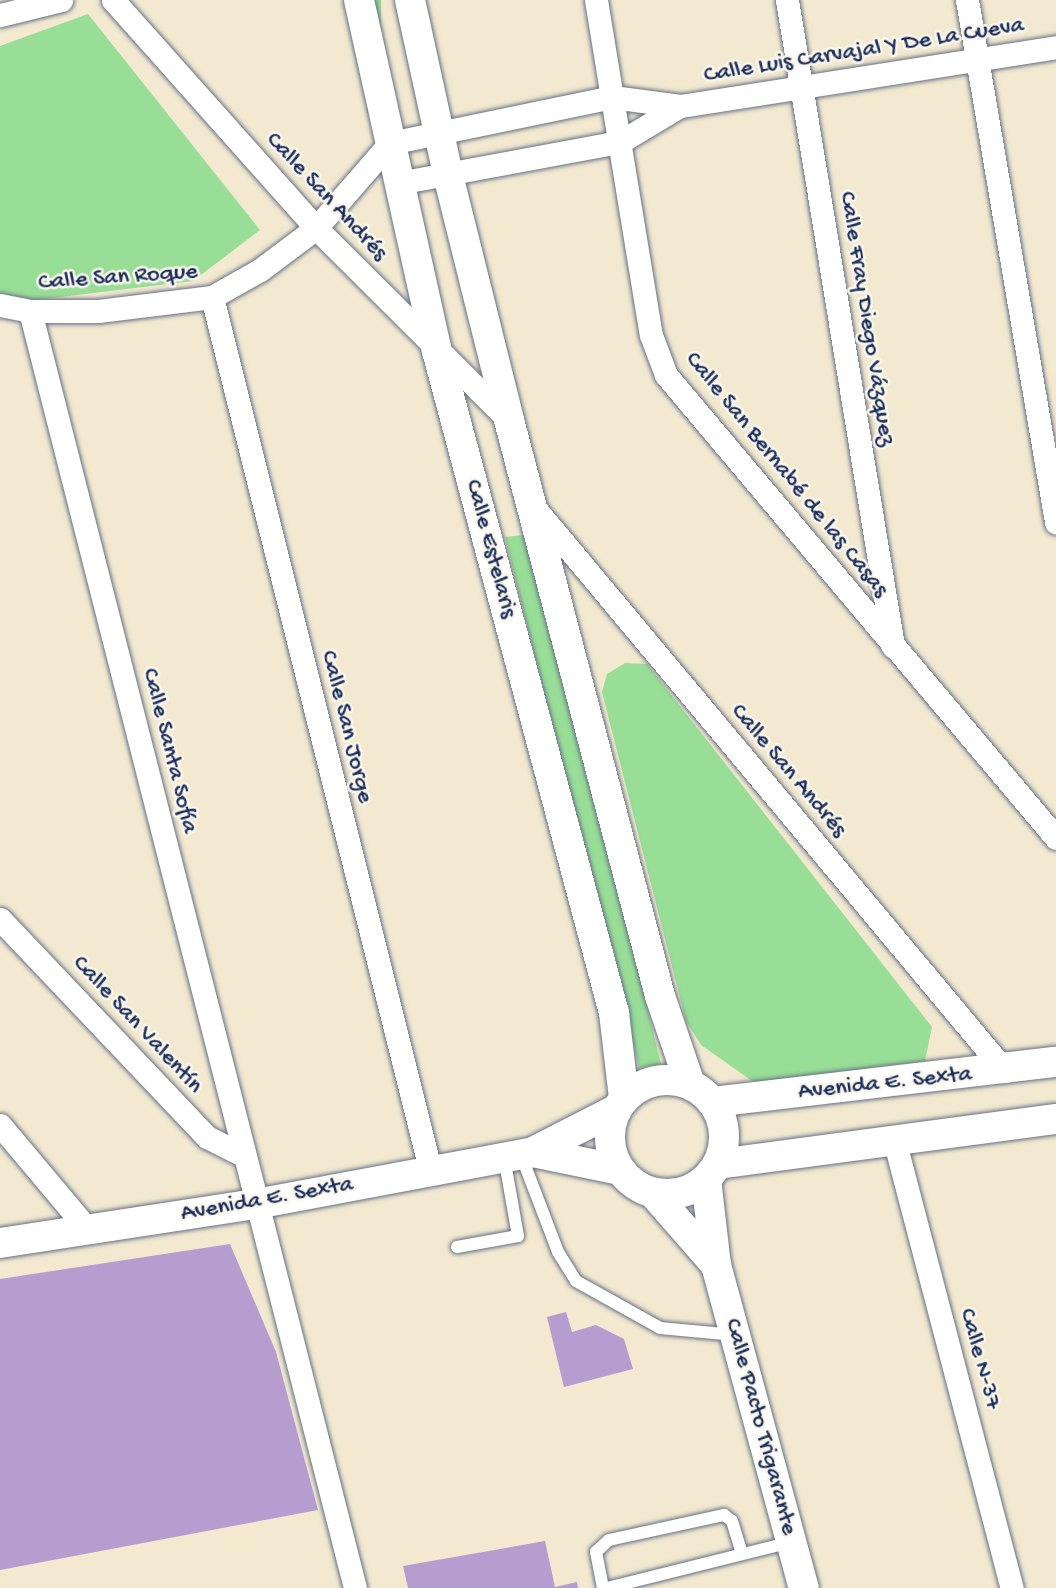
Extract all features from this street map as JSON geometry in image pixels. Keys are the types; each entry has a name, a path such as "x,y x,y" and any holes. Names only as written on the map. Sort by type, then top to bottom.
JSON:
{"street":[{"path":"0,15 61,0"},
{"name":"Calle San Andrés","path":"113,0 316,228 509,420"},
{"name":"Calle Estelaris","path":"359,0 437,351 614,1013 620,1104"},
{"name":"Calle Estelaris","path":"410,0 448,175 509,420 660,996 690,1084"},
{"name":"Calle San Bernabé de las Casas","path":"596,0 651,335 666,375 1056,838"},
{"name":"Calle Fray Diego Vázquez","path":"787,0 893,646"},
{"path":"967,0 1056,522"},
{"name":"Calle Luis Carvajal Y De La Cueva","path":"390,143 612,97 680,106 1056,47"},
{"name":"Calle Luis Carvajal Y De La Cueva","path":"398,183 620,142 680,106"},
{"name":"Calle San Roque","path":"0,305 30,311 125,309 212,298 260,270 316,228 390,143"},
{"name":"Calle San Jorge","path":"212,298 430,1169"},
{"name":"Calle Santa Sofía","path":"30,311 355,1588"},
{"name":"Calle San Andrés","path":"531,504 1005,1071"},
{"name":"Calle San Valentín","path":"0,919 207,1137 245,1156"},
{"name":"Avenida E. Sexta","path":"713,1102 1005,1071 1056,1062"},
{"path":"712,1172 723,1133 713,1102 690,1084 668,1079 645,1083 620,1104 609,1134 620,1170 653,1193 673,1195 712,1172 1056,1119"},
{"name":"Avenida E. Sexta","path":"0,1244 256,1204 519,1154 620,1104"},
{"path":"0,1125 88,1230"},
{"name":"Calle N-37","path":"895,1143 1012,1588"},
{"name":"Avenida E. Sexta","path":"519,1154 620,1170"},
{"name":"Calle Pacto Trigarante","path":"712,1172 716,1265 804,1588"},
{"name":"Calle Pacto Trigarante","path":"653,1193 716,1265"}],"lane":[{"path":"457,1247 518,1236 519,1154"},
{"path":"519,1154 558,1252 587,1290 660,1328 735,1335"},
{"path":"741,1554 732,1521 724,1515 609,1540 596,1552 605,1588 792,1542"}],"green space":[{"path":"367,0 381,0 381,113 367,113"},
{"path":"88,14 260,230 193,281 35,300 0,293 0,46"},
{"path":"532,534 661,1064 639,1068 505,537"},
{"path":"625,663 647,664 932,1027 925,1061 755,1083 701,1045 686,1021 602,692 607,674"}],"building":[{"path":"230,1244 276,1352 318,1510 0,1570 0,1279"},
{"path":"566,1312 572,1332 596,1325 624,1339 633,1369 564,1387 547,1317"},
{"path":"545,1541 555,1587 577,1582 578,1588 408,1588 403,1566"}]}
